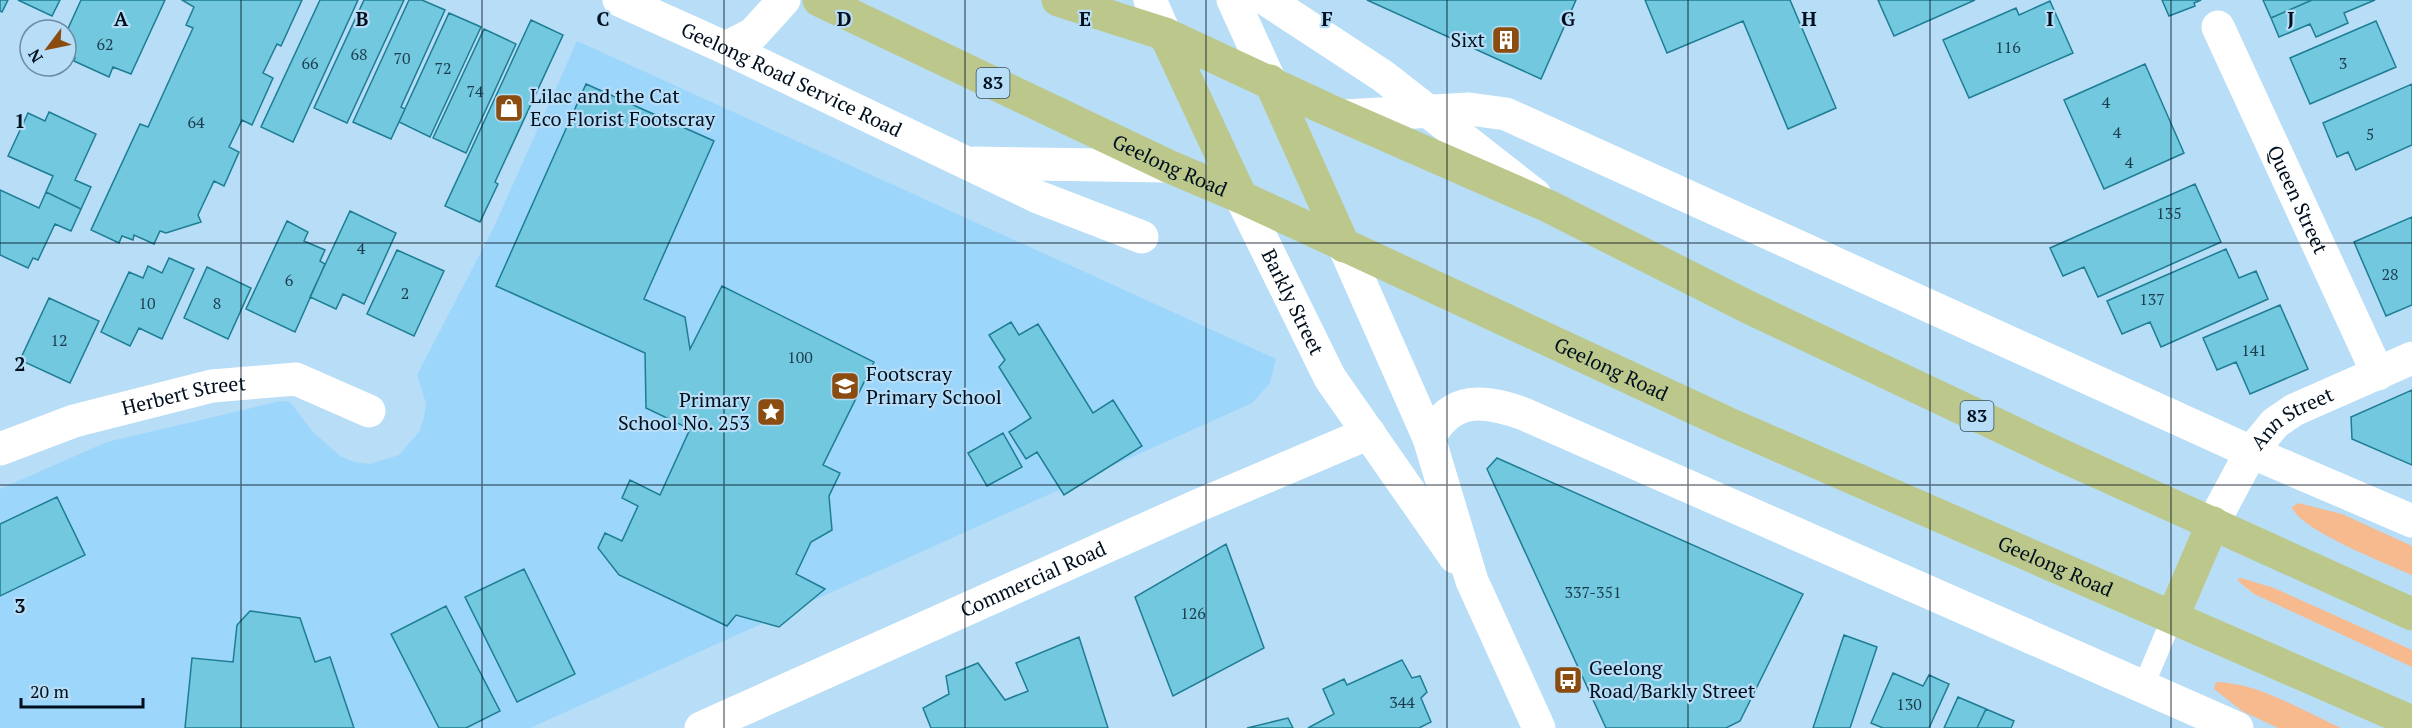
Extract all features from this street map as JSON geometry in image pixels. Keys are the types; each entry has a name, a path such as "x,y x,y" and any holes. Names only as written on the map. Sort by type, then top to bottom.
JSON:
{"highway":[{"name":"Geelong Road","path":"819,0 1168,166 1242,198 1727,423 2412,722"},
{"name":"83","path":"1058,0 1166,34 1548,206 1771,318 2065,457 2412,614"},
{"name":"Barkly Street","path":"1166,34 1242,198"},
{"name":"Barkly Street","path":"1270,81 1344,246"},
{"path":"2173,616 2213,523"}],"street":[{"name":"Geelong Road Service Road","path":"619,0 726,48 1038,197 1143,237"},
{"path":"726,48 753,34 784,0"},
{"name":"Barkly Street","path":"1150,0 1166,34"},
{"name":"Barkly Street","path":"1233,0 1270,81"},
{"path":"1267,0 1368,65 1548,206"},
{"name":"Queen Street","path":"2218,27 2378,374"},
{"path":"1344,116 1483,109 1515,118 2251,452 2412,521"},
{"name":"Geelong Road Service Road","path":"964,163 1168,166"},
{"name":"Barkly Street","path":"1242,198 1330,378 1348,407 1472,581"},
{"name":"Barkly Street","path":"1344,246 1429,438 1472,581 1539,728"},
{"name":"Ann Street","path":"2213,523 2251,452 2266,431 2282,417 2412,358"},
{"name":"Herbert Street","path":"0,449 74,422 212,386 296,379 369,411"},
{"path":"1429,438 1440,419 1459,407 1489,404 1504,407 2237,728"},
{"name":"Commercial Road","path":"701,728 1197,506 1368,433"}],"lane":[{"path":"2143,687 2173,616"}],"shaded area":[{"name":"Footscray Primary School","path":"577,41 1276,359 1270,383 1252,403 530,728 0,728 0,489 107,442 281,401 290,402 313,432 340,456 354,462 370,464 399,455 419,432 424,418 426,403 417,375 493,229"},
{"path":"2298,503 2342,514 2412,546 2412,575 2346,546 2310,526 2298,516 2292,507"},
{"path":"2241,578 2274,588 2412,650 2412,667 2254,594 2237,580"},
{"path":"2216,682 2248,687 2296,706 2341,728 2278,728 2242,711 2214,689"}],"building":[{"path":"0,0 8,0 2,12 0,11"},
{"path":"18,0 60,0 52,16"},
{"path":"81,0 165,0 131,74 113,67 109,77 78,63 78,18 73,18"},
{"path":"182,0 302,0 281,46 277,44 263,73 273,78 252,125 242,120 229,147 239,152 224,186 214,181 198,215 201,222 166,233 160,231 154,244 134,235 133,240 122,236 119,243 91,230 140,124 148,127 193,28 186,25 194,7"},
{"path":"320,0 358,0 293,142 261,127"},
{"path":"364,0 404,0 347,123 314,108"},
{"path":"409,0 422,0 445,10 401,107 405,109 391,139 353,122"},
{"name":"Sixt","path":"1367,0 1576,0 1541,79"},
{"path":"1645,0 1790,0 1836,108 1788,129 1743,21 1667,53"},
{"path":"1878,0 1975,0 1894,36"},
{"path":"2162,0 2201,0 2194,3 2195,6 2169,16"},
{"path":"2263,0 2312,0 2271,18"},
{"path":"2312,0 2375,0 2344,13 2348,23 2316,37 2310,24 2279,37 2271,18"},
{"path":"2050,1 2073,53 1969,98 1943,40 2016,8 2019,15"},
{"path":"449,13 481,27 430,137 399,122"},
{"name":"Lilac and the Cat Eco Florist Footscray","path":"531,20 563,35 495,182 498,184 480,222 445,206"},
{"path":"2376,21 2396,67 2310,104 2290,58"},
{"path":"484,29 516,44 466,153 433,138"},
{"path":"2145,64 2184,153 2104,189 2064,100"},
{"path":"586,84 714,141 644,299 685,317 690,349 722,286 874,362 823,465 840,473 829,496 832,530 811,542 796,574 825,589 779,627 736,615 727,626 619,575 598,548 605,533 622,541 638,506 622,498 630,480 660,495 690,429 646,408 645,353 496,286"},
{"path":"2412,84 2412,145 2356,170 2348,152 2337,157 2323,123"},
{"path":"49,112 96,134 75,180 91,187 81,209 46,192 53,176 8,156 28,113 45,121"},
{"path":"2195,184 2221,242 2098,297 2084,267 2063,276 2050,248"},
{"path":"0,190 39,208 46,192 81,209 71,231 55,224 38,260 33,258 28,268 0,255"},
{"path":"350,211 396,233 364,304 343,294 336,309 310,297"},
{"path":"2412,217 2412,305 2386,316 2354,242"},
{"path":"287,221 308,232 304,241 325,250 320,261 325,264 295,332 246,309"},
{"path":"2226,249 2239,278 2256,271 2268,299 2161,347 2150,322 2122,334 2107,301"},
{"path":"397,250 444,271 414,336 367,314"},
{"path":"169,258 194,269 162,339 139,328 130,346 101,332 129,272 143,278 148,266 162,273"},
{"path":"207,267 251,288 228,339 184,318"},
{"path":"49,298 99,321 70,383 20,360"},
{"path":"2280,305 2308,369 2250,394 2236,362 2217,370 2203,338"},
{"path":"1011,322 1019,335 1038,324 1093,413 1113,400 1142,446 1064,495 1037,452 1026,459 1009,432 1031,418 999,367 1005,360 989,335"},
{"path":"2412,390 2412,465 2352,439 2351,417"},
{"path":"1003,433 1022,467 987,486 968,453"},
{"path":"1497,458 1803,594 1740,721 1726,728 1606,728 1487,469"},
{"path":"57,497 85,555 0,596 0,524"},
{"path":"1226,544 1264,648 1173,696 1135,597"},
{"path":"524,569 575,674 517,702 465,597"},
{"path":"446,606 500,711 466,728 439,728 391,634"},
{"path":"250,611 300,618 315,662 330,657 354,728 185,728 192,658 233,662 237,625"},
{"path":"1844,635 1877,647 1850,728 1813,728"},
{"path":"1079,637 1108,728 931,728 923,708 949,694 946,676 978,663 1005,700 1028,691 1016,663"},
{"path":"1402,660 1412,678 1420,676 1427,692 1421,698 1431,722 1419,728 1308,728 1334,714 1323,689 1344,679 1347,685"},
{"path":"1893,673 1923,686 1929,675 1949,684 1929,728 1883,728 1871,723"},
{"path":"1958,697 1986,709 1977,728 1944,728"},
{"path":"1986,709 2014,721 2011,728 1977,728"},
{"path":"1288,718 1293,728 1247,728"}],"place":[{"name":"Sixt","path":"1506,40"},
{"name":"Lilac and the Cat Eco Florist Footscray","path":"509,108"},
{"name":"Footscray Primary School","path":"845,386"},
{"name":"Primary School No. 253","path":"771,412"},
{"name":"Geelong Road/Barkly Street","path":"1568,680"}]}
